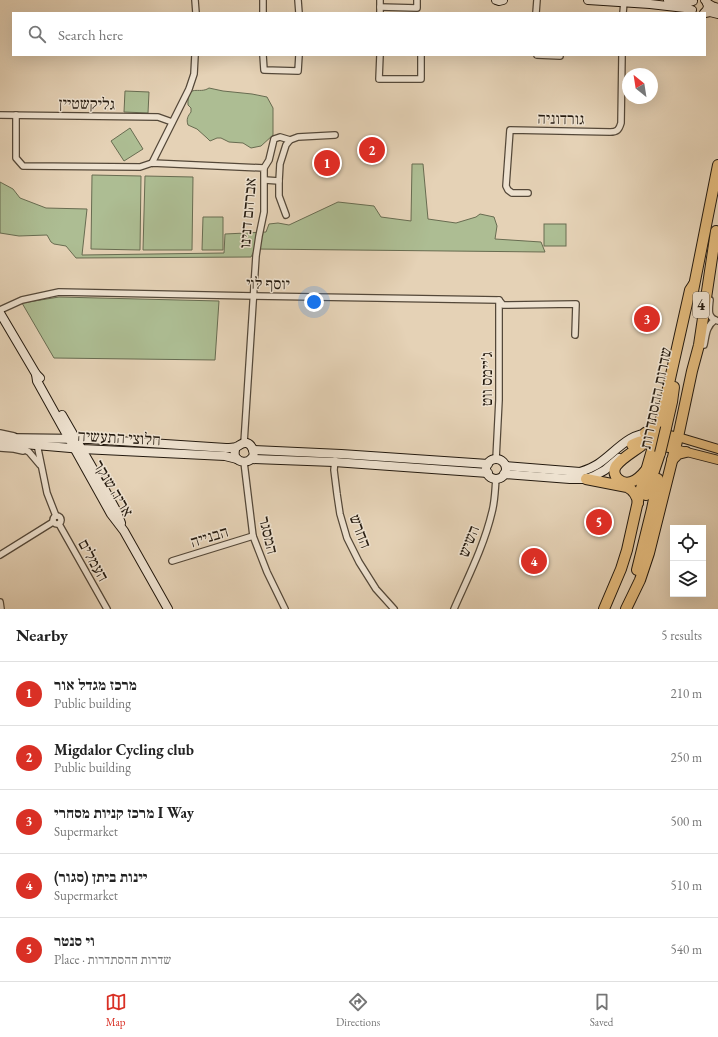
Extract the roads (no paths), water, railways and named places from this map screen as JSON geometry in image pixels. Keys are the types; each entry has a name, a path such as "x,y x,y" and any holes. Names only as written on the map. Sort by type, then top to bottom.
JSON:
{"highway":[{"name":"שדרות ההסתדרות","path":"684,376 694,284 718,165"},
{"name":"שדרות ההסתדרות","path":"606,609 629,556 656,466 672,402 684,376 717,226"},
{"path":"626,609 640,580 649,553 675,449 682,435 684,376 699,344 717,226"},
{"path":"644,506 648,467 661,419 690,290 694,284"},
{"path":"645,433 656,427 661,419"},
{"path":"619,458 625,450 633,444 643,440 648,439 672,442 682,435"},
{"path":"641,446 617,465 614,470 615,475 618,480 629,483 640,477 648,467"},
{"path":"672,460 678,454 686,452"},
{"path":"586,479 629,488 636,494 644,506"},
{"name":"שדרות ההסתדרות","path":"622,609 634,582 644,506"}],"main road":[{"path":"682,435 718,448"},
{"path":"656,440 675,449 718,460"}],"street":[{"path":"195,0 196,12"},
{"path":"263,0 263,12"},
{"path":"298,0 299,12"},
{"path":"380,0 380,10 417,8 417,0"},
{"path":"496,0 504,0"},
{"path":"536,12 537,0"},
{"path":"588,0 654,2 685,8 694,12"},
{"path":"668,0 687,2 694,1 692,5 694,12"},
{"path":"623,1 623,12"},
{"path":"706,2 718,8"},
{"path":"706,2 708,9 706,12"},
{"path":"706,13 718,14"},
{"path":"152,163 189,89 194,74 195,56"},
{"path":"263,56 264,70 298,71 299,56"},
{"path":"380,56 379,79 421,79 421,56"},
{"name":"גורדוניה","path":"528,193 512,193 506,186 510,130 617,131 621,123 622,56"},
{"name":"גליקשטיין","path":"0,115 158,117 172,122"},
{"name":"אברהם דנינו","path":"16,115 16,158 23,166 140,167 152,163 264,168 264,212 257,249 244,443"},
{"path":"286,215 279,196 279,181 280,164 286,145 290,140 298,137 335,134"},
{"path":"264,168 269,160 274,139 280,137 290,140"},
{"path":"265,180 279,181"},
{"path":"711,268 712,278 710,315 711,318 716,321"},
{"name":"יוסף לוי","path":"0,311 11,304 22,300 59,292 499,300 502,305 576,304 575,335"},
{"name":"ג'יימס ווט","path":"496,459 499,400 499,300"},
{"name":"אריה שנקר","path":"0,311 36,374 40,378 78,449 117,512 124,531"},
{"path":"684,376 702,352 707,329 710,324 716,321"},
{"path":"53,438 58,436 61,432 63,422 89,439"},
{"path":"0,433 18,441 40,465"},
{"path":"645,433 656,440 648,445 632,450 619,458 606,470 586,479 570,479 505,470 580,472 599,464 633,436 645,433"},
{"name":"חלוצי התעשיה","path":"0,438 37,446 225,456 244,460 334,462 488,473 492,478 496,478"},
{"path":"32,438 37,446 40,465"},
{"name":"חלוצי התעשיה","path":"0,442 18,441 32,438 73,438 219,447 236,447 244,443"},
{"path":"236,447 235,453 244,460 253,456 253,450 250,445 244,443"},
{"path":"50,447 67,451 81,460"},
{"path":"0,448 18,449 31,454"},
{"name":"אריה שנקר","path":"78,449 81,460 111,514 124,531 168,609"},
{"path":"253,450 342,454 488,464"},
{"path":"334,462 337,457 342,454"},
{"path":"488,473 486,470 488,464 492,460 496,459 503,462 505,470 501,477 496,478"},
{"name":"המסגר","path":"244,460 253,536 267,572 285,609"},
{"name":"החרש","path":"334,462 340,514 346,538 376,589 394,609"},
{"name":"העמלים","path":"40,465 47,493 56,516 61,519 61,522 56,523 107,609"},
{"name":"השיש","path":"454,609 482,545 494,498 496,478"},
{"path":"0,555 56,523"},
{"name":"הבנייה","path":"172,560 253,536"},
{"path":"0,602 1,609"}],"place":[{"name":"Migdalor Cycling club","path":"372,150"},
{"name":"מרכז מגדל אור","path":"327,163"},
{"name":"מרכז קניות מסחרי I Way","path":"647,319"},
{"name":"וי סנטר","path":"599,522"},
{"name":"יינות ביתן (סגור)","path":"534,561"}]}
